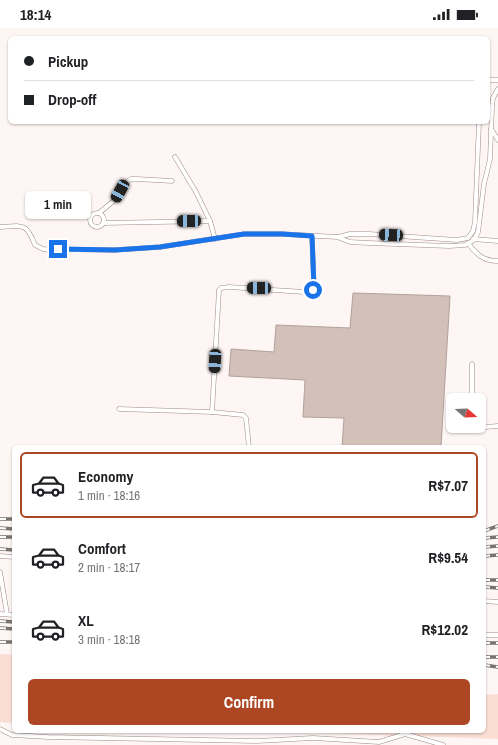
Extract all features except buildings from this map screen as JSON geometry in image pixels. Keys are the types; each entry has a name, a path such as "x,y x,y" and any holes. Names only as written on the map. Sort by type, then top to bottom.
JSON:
{"lane":[{"path":"337,237 350,242 449,246 461,246 469,244 474,240 478,232 484,184 490,158 493,98 498,89"},
{"path":"0,227 20,226 26,228 30,232 35,245 43,249 115,250 160,247 244,234 282,234 337,237 350,234 369,234 465,239 473,232 475,222 479,124"},
{"path":"491,129 498,140"},
{"path":"176,157 196,192 210,221 215,239"},
{"path":"172,181 131,179 125,183 116,199 99,213 92,215 90,221 97,227 103,223 210,221"},
{"path":"99,213 104,218 103,223"},
{"path":"212,412 219,290 229,287 310,292 314,288 312,236"},
{"path":"470,236 474,240 498,241"},
{"path":"465,239 482,258 498,262"},
{"path":"472,364 472,393"},
{"path":"119,409 212,412 242,415 246,418 249,445"},
{"path":"486,427 498,426"},
{"path":"0,556 12,557"},
{"path":"0,572 7,614"},
{"path":"486,601 498,602"},
{"path":"0,614 12,614"},
{"path":"486,635 498,635"},
{"path":"0,728 12,735 48,737 249,740 313,738 379,742 405,734 443,745"}],"shaded area":[{"path":"0,654 12,655 12,723 0,722"},
{"path":"498,694 498,739 326,733 486,733 486,695"}],"railway":[{"path":"0,519 12,519"},
{"path":"486,530 498,526"},
{"path":"0,528 12,529"},
{"path":"0,537 12,537"},
{"path":"486,538 498,537"},
{"path":"486,547 498,546"},
{"path":"0,549 12,550"},
{"path":"486,556 498,555"},
{"path":"486,580 498,580"},
{"path":"486,587 498,588"},
{"path":"0,621 12,622"},
{"path":"0,628 12,629"},
{"path":"0,642 12,642"},
{"path":"486,643 498,643"},
{"path":"486,657 498,657"},
{"path":"486,665 498,667"}],"route":[{"path":"58,249 115,250 160,247 244,234 312,236 313,290"}]}
